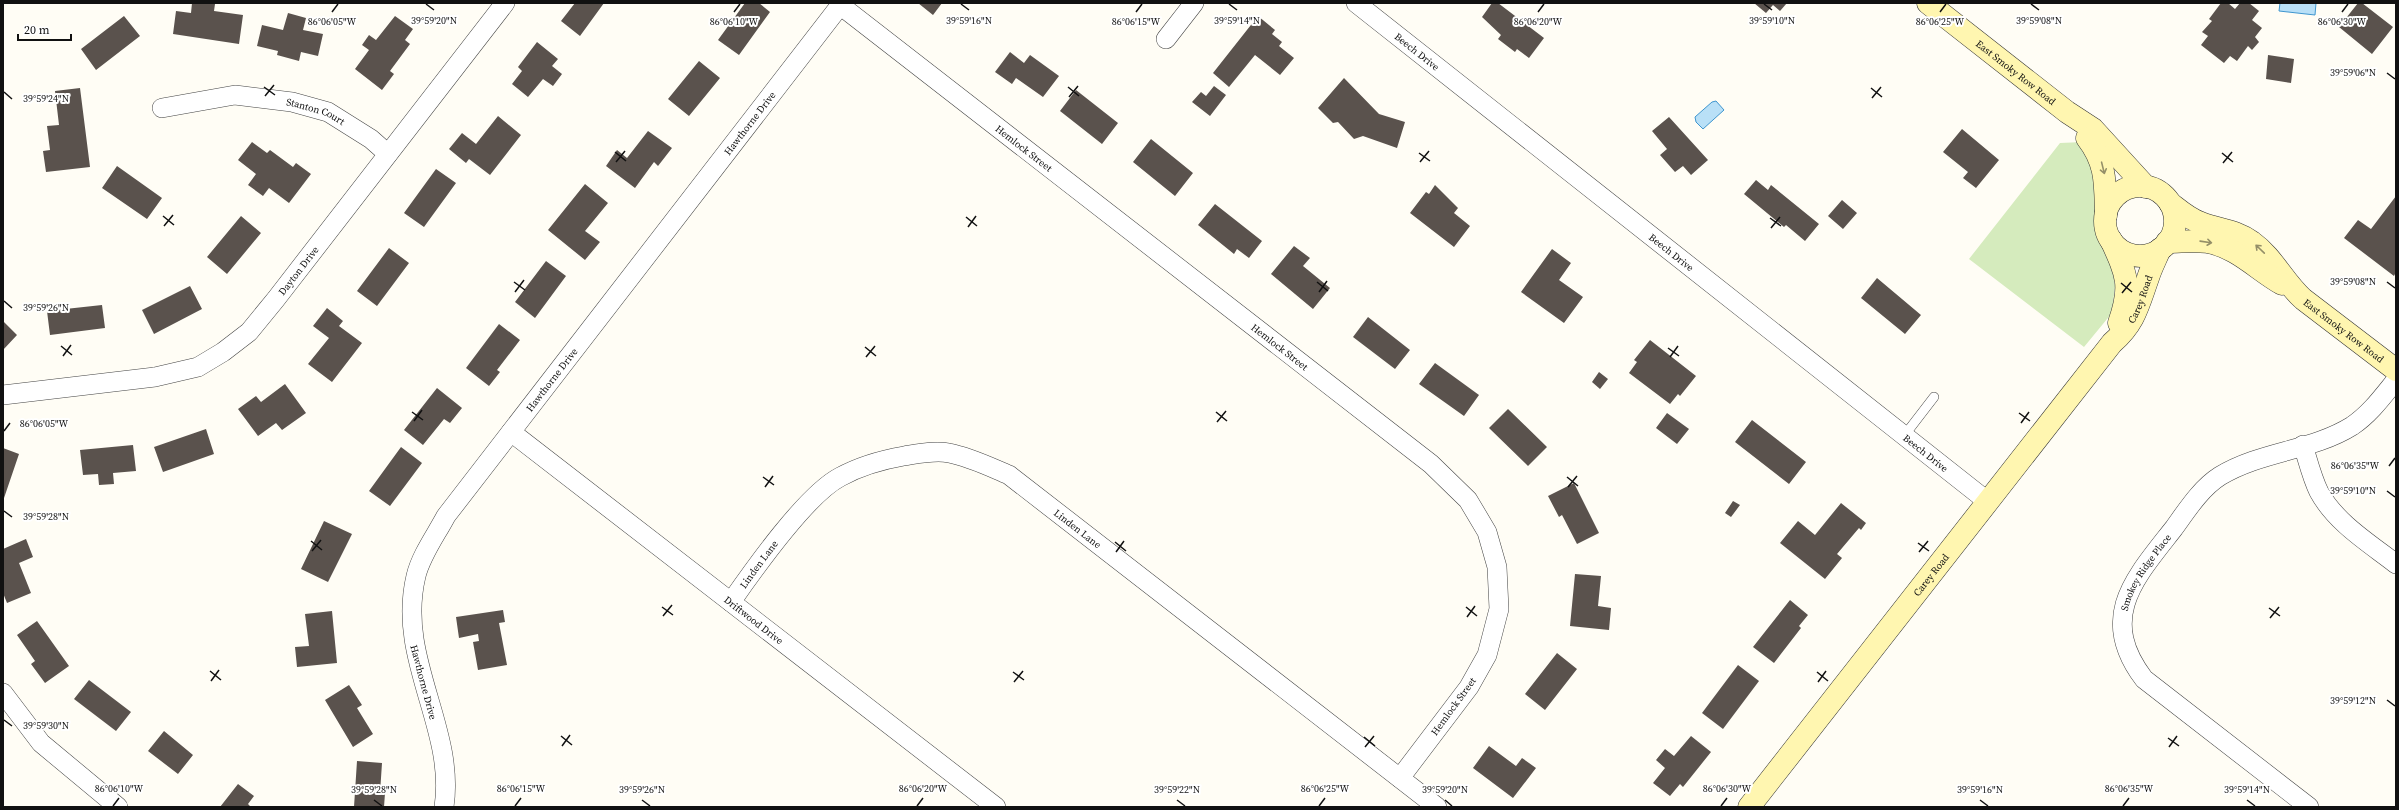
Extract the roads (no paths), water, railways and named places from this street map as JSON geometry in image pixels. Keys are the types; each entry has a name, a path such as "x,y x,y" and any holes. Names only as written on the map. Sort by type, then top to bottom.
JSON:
{"street":[{"name":"Dayton Drive","path":"3,395 155,377 198,367 223,352 249,332 505,3"},
{"path":"1166,39 1194,3"},
{"name":"Beech Drive","path":"1356,3 1987,501"},
{"name":"East Smoky Row Road","path":"1928,3 2067,112 2093,129 2146,187"},
{"name":"Hawthorne Drive","path":"444,807 446,790 445,767 438,732 417,663 413,641 412,601 416,575 425,553 446,516 841,4"},
{"name":"Hemlock Street","path":"841,4 1431,464 1468,500 1487,532 1497,567 1497,617 1487,655 1469,687 1400,778"},
{"name":"Stanton Court","path":"162,108 235,95 292,102 328,112 371,139 388,154"},
{"name":"East Smoky Row Road","path":"2067,112 2094,147 2102,164 2105,177 2106,216"},
{"path":"2137,186 2146,187 2160,192 2170,203 2175,219 2172,235 2164,246 2152,254 2132,254 2123,251 2110,237 2106,216 2113,199 2120,193 2137,186"},
{"name":"East Smoky Row Road","path":"2170,203 2195,221 2233,231 2252,241 2268,257 2293,290"},
{"name":"Carey Road","path":"2110,237 2125,270 2127,289 2125,305 2112,344"},
{"name":"East Smoky Row Road","path":"2164,246 2201,241 2219,245 2239,254 2266,275 2293,290 2396,370"},
{"name":"Carey Road","path":"1749,807 1987,501 2112,344 2132,322 2164,246"},
{"name":"Smokey Ridge Place","path":"2308,807 2144,679 2132,663 2124,639 2122,619 2126,599 2135,578 2207,486 2236,466 2330,437 2352,426 2368,413 2396,380"},
{"name":"Driftwood Drive","path":"511,432 996,807"},
{"path":"2303,445 2320,494 2351,530 2396,564"},
{"name":"Linden Lane","path":"731,602 803,509 827,486 865,465 887,459 948,452 1009,475 1437,807"},
{"path":"3,693 41,743 118,807"}],"lane":[{"path":"1904,436 1934,397"}],"water":[{"path":"2280,3 2316,3 2315,15 2279,11"},
{"path":"1716,101 1724,110 1703,129 1696,122 1695,117 1712,102"}]}
